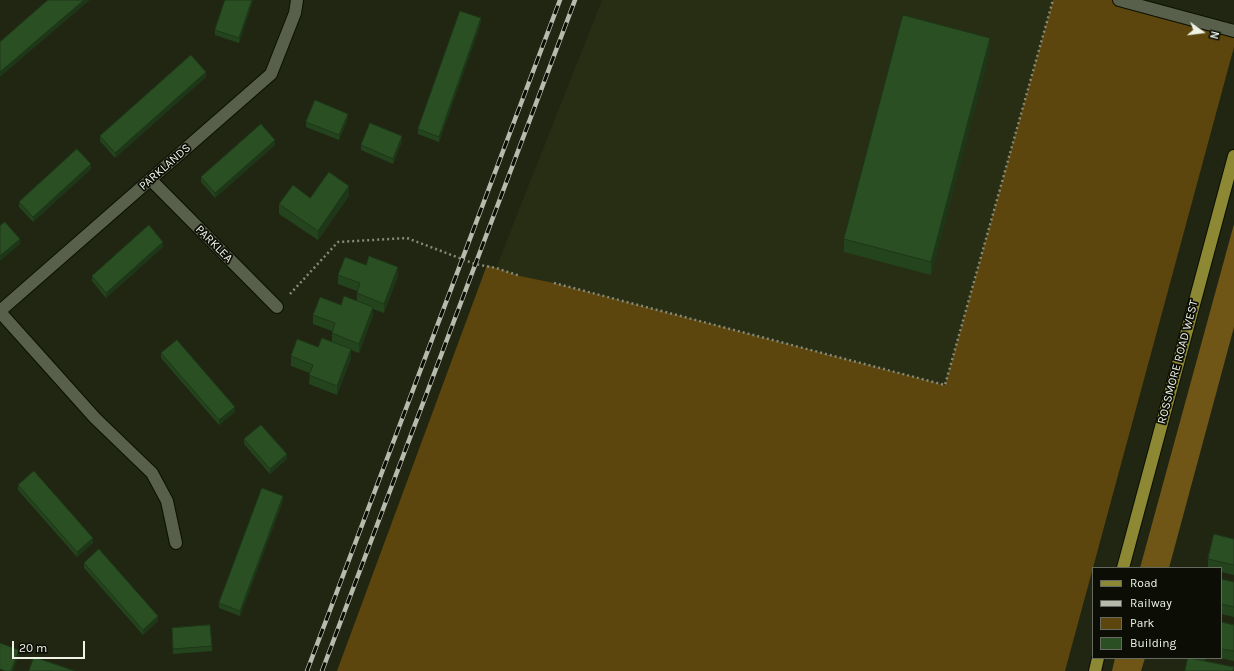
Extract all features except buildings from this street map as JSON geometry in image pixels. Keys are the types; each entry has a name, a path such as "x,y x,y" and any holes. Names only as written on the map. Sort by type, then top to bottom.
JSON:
{"main road":[{"name":"ROSSMORE ROAD WEST","path":"1123,567 1234,156"},
{"path":"1095,671 1098,659"}],"street":[{"name":"PARKLANDS","path":"0,311 271,74 295,13 297,0"},
{"path":"1119,0 1234,31"},
{"name":"PARKLEA","path":"151,180 278,307"},
{"path":"0,311 95,418 152,473 167,501 176,543"}],"path":[{"path":"554,283 945,385 1053,0"},
{"path":"278,307 338,242 407,238 475,264 496,268 520,276"}],"shaded area":[{"path":"602,0 1053,0 945,385 554,283 520,276 496,268"},
{"path":"1234,224 1234,327 1169,567 1140,567"},
{"path":"1115,659 1145,659 1141,671 1112,671"}],"green space":[{"path":"1053,0 1119,0 1234,31 1234,47 1065,671 337,671 487,265 520,276 554,283 945,385"}],"railway":[{"path":"307,671 560,0"},
{"path":"322,671 575,0"}]}
